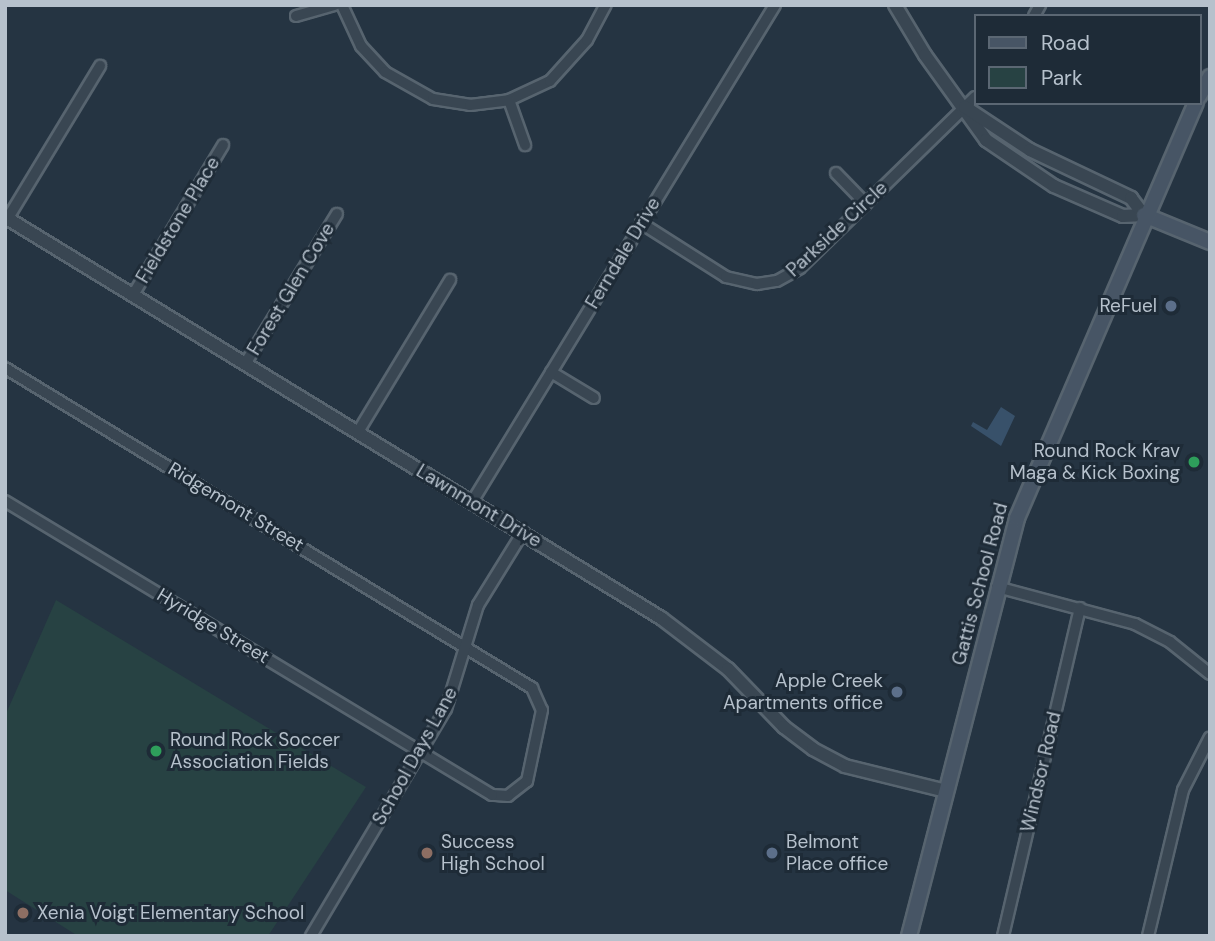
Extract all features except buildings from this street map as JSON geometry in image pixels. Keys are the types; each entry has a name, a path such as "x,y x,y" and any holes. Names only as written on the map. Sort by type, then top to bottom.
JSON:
{"main road":[{"path":"1201,93 1210,77"},
{"name":"Gattis School Road","path":"909,936 997,587 1026,492 1144,215 1195,105"},
{"path":"1144,215 1210,242"}],"street":[{"path":"296,16 334,5"},
{"path":"342,5 370,57 415,92 451,104 509,100 558,75 587,40 606,5"},
{"name":"Ferndale Drive","path":"472,502 775,5"},
{"path":"895,5 925,55 965,107 986,140 1040,179 1123,216 1144,215"},
{"path":"7,217 100,66"},
{"name":"Parkside Circle","path":"641,223 726,277 767,284 800,268 974,98"},
{"path":"509,100 525,145"},
{"path":"965,107 1030,149 1131,198 1144,215"},
{"name":"Fieldstone Place","path":"132,295 223,145"},
{"path":"836,173 866,204"},
{"name":"Forest Glen Cove","path":"246,364 337,214"},
{"name":"Lawnmont Drive","path":"7,217 523,532 692,639 813,749 845,766 946,791"},
{"path":"358,432 450,280"},
{"name":"Ridgemont Street","path":"5,368 532,688 541,702 527,781 516,793 499,797 420,752"},
{"path":"551,372 594,398"},
{"name":"Hyridge Street","path":"5,501 420,752"},
{"name":"School Days Lane","path":"311,936 453,694 478,605 523,532"},
{"path":"997,587 1080,608 1153,633 1210,674"},
{"name":"Windsor Road","path":"1003,936 1080,608"},
{"path":"1148,936 1183,790 1210,737"}],"green space":[{"name":"Round Rock Soccer Association Fields","path":"56,600 366,787 268,936 78,936 5,890 5,716"}],"water":[{"path":"1001,407 1015,416 1001,446 971,426 973,422 987,430"}],"place":[{"name":"ReFuel","path":"1171,306"},
{"name":"Round Rock Krav Maga & Kick Boxing","path":"1194,462"},
{"name":"Apple Creek Apartments office","path":"897,692"},
{"name":"Round Rock Soccer Association Fields","path":"156,751"},
{"name":"Success High School","path":"427,853"},
{"name":"Belmont Place office","path":"772,853"},
{"name":"Xenia Voigt Elementary School","path":"23,913"}]}
